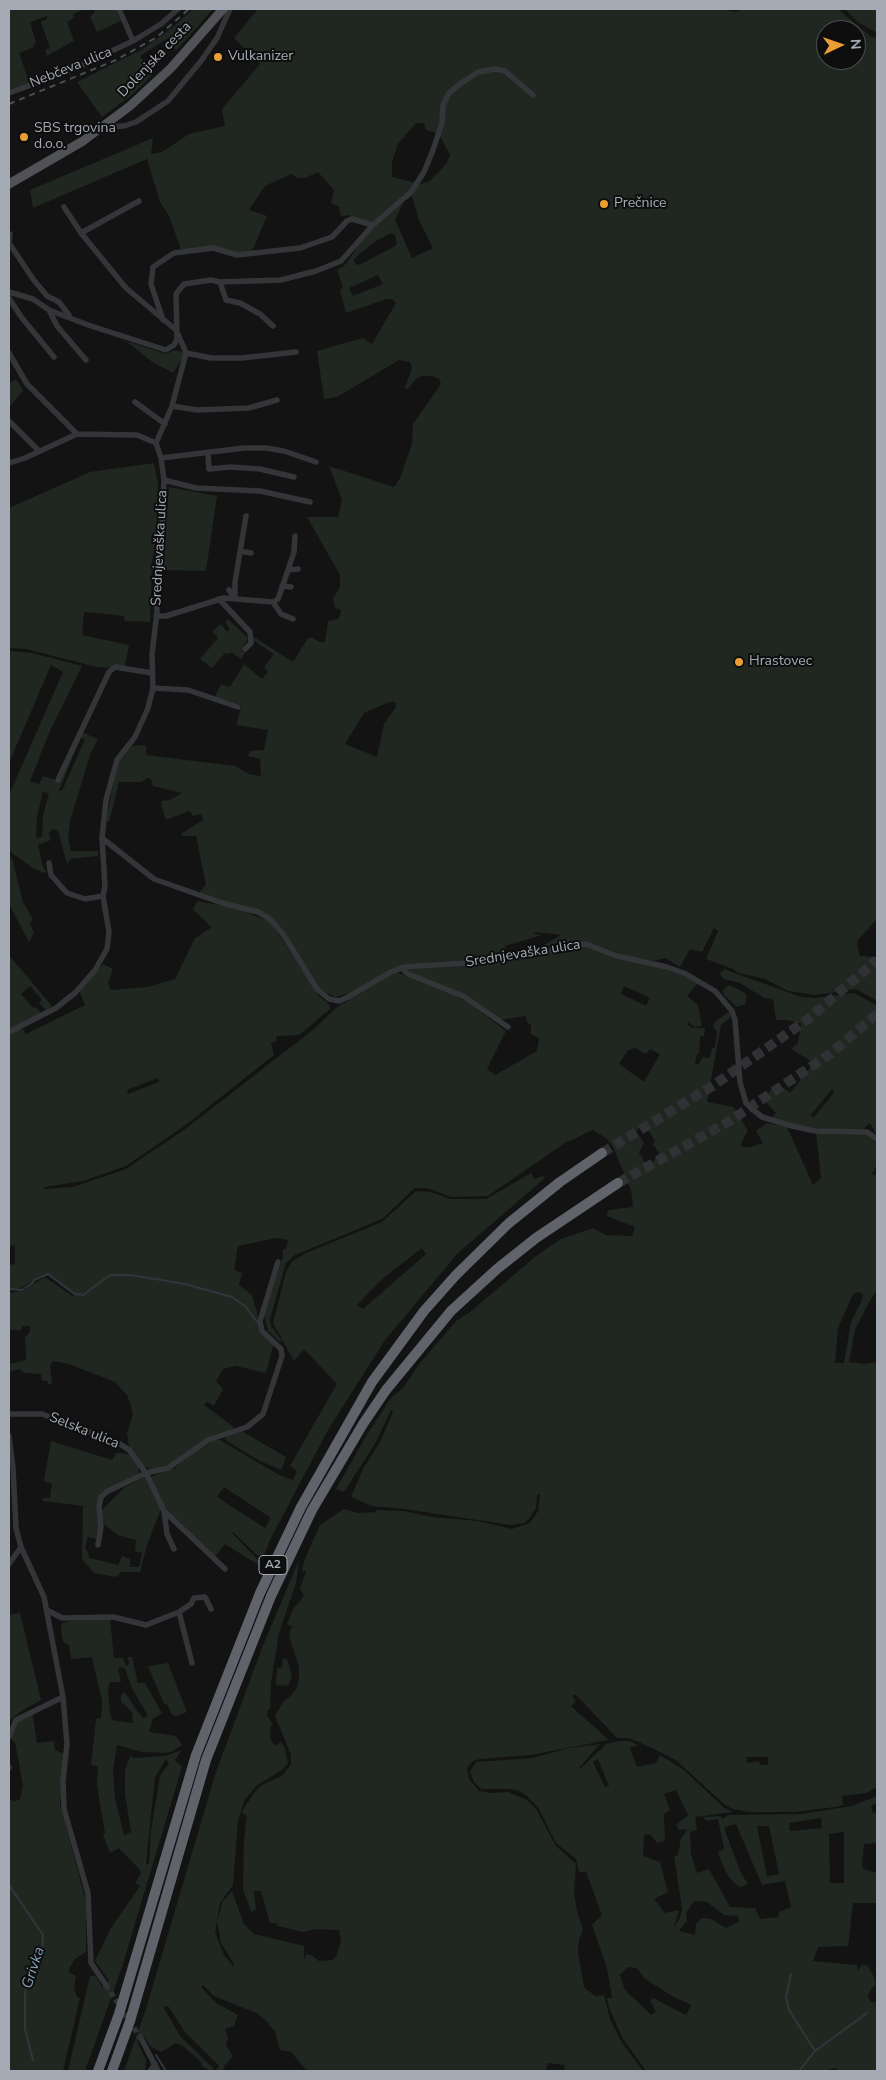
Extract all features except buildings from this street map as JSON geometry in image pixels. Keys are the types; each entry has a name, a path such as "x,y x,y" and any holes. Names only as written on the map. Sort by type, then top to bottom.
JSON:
{"highway":[{"name":"A2","path":"98,2071 119,2014 196,1755 260,1593 306,1499 372,1382 424,1311 456,1275 509,1223 560,1182 602,1153"},
{"name":"A2","path":"112,2071 130,2021 206,1760 270,1596 312,1510 363,1424 382,1397 451,1311 496,1269 536,1238 618,1183"}],"main road":[{"name":"Dolenjska cesta","path":"9,184 104,127 150,89 223,9"}],"street":[{"path":"119,9 133,41"},
{"name":"Nebčeva ulica","path":"9,93 67,72 133,41 161,24 178,9"},
{"name":"Dolenjska cesta","path":"104,127 124,126 136,122 168,101 217,38 230,9"},
{"path":"9,292 33,299 49,310 88,326 166,350 174,345 177,339 176,294 179,288 194,282 282,280 316,271 341,261 372,225 411,192 424,172 442,123 443,104 449,93 478,72 495,69 505,71 533,95"},
{"path":"81,233 139,201"},
{"path":"9,462 25,458 38,450 77,434 137,435 156,443 172,406 186,353 176,330 126,288 81,233 64,207"},
{"path":"163,320 151,284 153,267 174,253 213,248 237,255 300,248 332,237 347,221 352,219 372,225"},
{"path":"10,234 9,243 32,279 47,296 59,302 70,317"},
{"path":"220,282 226,300 240,303 253,310 274,326"},
{"path":"9,298 22,318 54,357"},
{"path":"49,310 57,326 86,360"},
{"path":"186,353 211,358 242,358 296,352"},
{"path":"9,353 27,384 77,434"},
{"path":"172,406 196,410 249,408 277,400"},
{"path":"135,402 165,424"},
{"path":"9,421 38,450"},
{"name":"Srednjevaška ulica","path":"9,1032 56,1008 76,992 94,970 107,949 109,940 102,896 105,886 102,838 104,814 114,769 123,750 135,737 148,708 154,688 152,648 156,616 156,571 162,526 164,480 161,458 156,443"},
{"path":"161,458 266,448 316,462"},
{"path":"208,453 209,469 231,467 260,469 294,477"},
{"name":"Srednjevaška ulica","path":"164,480 196,488 260,491 310,502"},
{"path":"235,598 246,516"},
{"path":"292,619 281,614 273,602 278,599 288,570 295,536"},
{"path":"240,551 251,553"},
{"path":"288,570 298,569"},
{"path":"282,586 291,586"},
{"path":"229,590 235,598"},
{"name":"Srednjevaška ulica","path":"156,616 166,616 219,599 235,598 273,602"},
{"path":"219,599 250,632 251,643 245,649"},
{"path":"58,780 109,672 115,667 152,673"},
{"path":"154,688 188,690 238,707"},
{"name":"Srednjevaška ulica","path":"102,838 154,879 222,903 258,912 270,919 284,934 317,988 329,999 339,1001 348,998 390,972 401,968 494,961 586,944 617,956 667,967 709,986 725,1001 732,1011 735,1020 735,1046 740,1082 746,1103 751,1108 762,1117 792,1126 815,1131 867,1132 877,1139"},
{"path":"49,863 51,874 67,893 85,899 102,896"},
{"path":"401,968 408,974 462,996 508,1027"},
{"path":"98,1545 101,1527 99,1507 101,1498 108,1491 146,1473 168,1468 208,1440 248,1427 263,1414 282,1356 281,1349 262,1331 260,1321 278,1262"},
{"name":"Selska ulica","path":"9,1414 42,1414 117,1442 137,1459 146,1473 164,1511"},
{"path":"9,1436 13,1468 14,1517 21,1547 37,1579 47,1610 63,1697 67,1744 63,1780 64,1809 88,1894 91,1964 106,1985"},
{"path":"164,1511 167,1534 174,1549"},
{"path":"164,1511 224,1569"},
{"path":"9,1564 21,1547"},
{"path":"47,1610 62,1618 113,1617 146,1625 179,1612 191,1604 194,1598 205,1596 211,1609"},
{"path":"179,1612 192,1663"},
{"path":"9,1725 63,1697"},
{"path":"9,1737 16,1720"},
{"path":"142,2040 158,2071"},
{"path":"150,2071 155,2064"}],"shaded area":[{"path":"9,9 85,9 73,14 74,18 67,22 74,41 47,56 45,50 50,48 41,22 47,19 47,16 30,22 36,43 33,44 34,47 19,53 30,84 9,90"},
{"path":"93,9 116,9 121,21 97,32 90,17 95,12"},
{"path":"193,9 213,9 176,51 168,38 140,56 152,75 133,94 102,117 77,82 141,50 172,28"},
{"path":"258,9 718,9 737,12 743,9 838,9 851,20 816,20 816,70 866,70 866,33 877,38 877,919 858,940 857,944 860,956 877,957 877,1001 856,989 815,995 788,991 765,979 739,973 706,959 718,931 714,928 702,952 690,949 680,967 665,958 654,961 629,957 587,942 565,943 518,953 518,950 542,946 561,935 535,932 534,934 542,935 505,946 506,956 401,966 350,993 335,997 319,989 270,917 200,895 200,891 206,885 196,836 181,836 182,833 203,820 201,814 193,816 189,811 166,820 161,805 162,801 170,800 182,793 153,786 151,779 148,778 141,782 119,782 109,822 106,821 117,765 132,746 146,745 146,755 235,766 249,774 261,776 260,759 248,756 250,751 264,750 268,730 236,725 242,705 215,697 221,684 230,687 244,664 262,679 268,672 264,667 274,654 251,639 254,637 293,662 308,638 325,642 328,621 339,619 341,610 335,608 333,599 340,587 340,575 307,517 338,517 342,500 329,466 394,487 400,478 412,444 413,424 441,384 439,379 432,376 422,376 416,379 408,389 405,388 412,368 410,362 399,360 337,397 324,399 317,351 363,338 372,344 396,303 392,299 387,299 346,313 340,290 343,287 337,270 346,264 370,228 367,224 350,220 350,215 341,216 339,207 331,203 334,190 318,172 305,178 298,178 291,174 265,186 249,210 267,216 254,247 247,254 231,251 181,249 169,216 160,202 147,159 33,208 30,190 153,138 151,154 162,152 189,134 225,126 222,109 260,64 234,38","holes":["416,123 424,123 426,130 439,134 450,155 446,164 430,181 421,184 392,177 392,162 398,144","412,196 419,220 433,248 412,258 395,220 404,201","391,233 395,235 397,244 395,246 363,263 357,265 354,262 354,259 374,242","378,275 383,284 353,296 349,288","389,702 395,702 396,707 384,724 377,757 345,744 364,713"]},
{"path":"845,9 877,9 877,33 866,27 866,20 856,20"},
{"path":"126,341 166,354 175,350 186,353 173,373 151,361"},
{"path":"16,379 23,391 9,407 9,384"},
{"path":"154,463 158,485 157,530 152,563 150,622 125,621 124,616 84,612 82,635 129,645 124,669 97,667 26,649 9,648 9,508 90,472"},
{"path":"169,487 217,496 206,571 162,570"},
{"path":"228,619 247,637 241,650 245,653 241,659 231,652 229,654 225,653 212,668 200,659 218,638 212,631 221,624 227,632 230,629 225,622"},
{"path":"9,651 32,653 82,666 50,731 30,781 39,784 43,776 59,781 79,731 98,739 90,755 70,821 68,837 71,851 98,851 98,856 71,859 67,864 58,831 52,829 49,834 51,840 38,845 43,867 47,872 44,873 33,868 9,851 9,795 63,672 51,665 9,763","holes":["80,738 85,739 62,791 59,791","43,791 49,794 43,815 42,837 36,838 37,817"]},
{"path":"9,856 12,858 23,902 33,919 30,923 34,933 29,942 9,904"},
{"path":"197,901 235,908 271,922 319,996 330,1005 330,1009 299,1035 277,1036 276,1041 271,1043 274,1055 187,1124 126,1166 83,1181 45,1187 44,1189 73,1187 126,1169 184,1130 314,1029 337,1007 396,972 453,994 470,1004 506,1031 487,1069 495,1075 537,1051 539,1039 531,1034 531,1025 527,1022 526,1016 499,1020 472,1001 409,973 407,969 504,962 584,946 658,966 699,982 687,996 698,1005 702,1026 694,1027 688,1022 687,1024 692,1028 705,1028 704,1036 700,1036 699,1054 697,1054 695,1063 698,1065 703,1057 710,1058 712,1048 715,1048 717,1032 713,1026 715,1022 730,1012 731,1017 721,1025 707,1102 734,1107 748,1131 741,1147 751,1147 763,1143 756,1131 767,1123 787,1127 813,1185 821,1178 816,1133 860,1133 869,1136 877,1143 877,1164 872,1174 877,1176 877,1290 855,1330 849,1362 865,1364 877,1362 877,1787 866,1793 842,1796 843,1805 835,1807 794,1812 748,1812 733,1809 725,1805 676,1760 639,1742 628,1738 617,1738 575,1694 572,1696 576,1701 571,1706 609,1740 530,1755 480,1759 473,1761 467,1768 469,1779 479,1791 491,1793 508,1792 527,1800 536,1809 556,1846 576,1864 574,1893 583,1930 579,1939 578,1952 584,1987 595,1996 604,1995 610,2019 621,2041 643,2071 564,2071 565,2065 548,2063 545,2071 307,2071 291,2052 280,2050 275,2031 263,2018 256,2013 214,1996 203,1985 201,1987 216,2003 238,2015 234,2026 225,2029 228,2038 226,2045 233,2056 224,2066 224,2069 221,2071 216,2070 219,2066 185,2032 168,2006 163,2007 181,2037 214,2069 210,2071 202,2066 201,2062 183,2046 176,2043 161,2052 150,2046 145,2037 137,2041 146,2060 145,2071 124,2071 145,2012 216,1772 262,1648 299,1560 296,1583 279,1633 271,1683 270,1709 268,1709 267,1715 273,1725 271,1726 270,1737 273,1744 276,1745 281,1742 285,1748 288,1763 282,1770 256,1786 244,1801 238,1821 233,1885 220,1903 215,1932 224,1955 233,1966 234,1964 221,1943 217,1921 223,1901 232,1891 244,1924 254,1934 304,1946 304,1960 306,1954 319,1961 333,1960 337,1955 341,1940 339,1930 316,1929 303,1932 278,1926 276,1923 270,1923 261,1891 254,1891 256,1910 251,1912 243,1889 244,1840 247,1816 242,1813 243,1810 254,1793 262,1785 283,1775 291,1764 291,1755 275,1716 284,1701 297,1688 299,1678 299,1667 289,1636 290,1629 293,1628 287,1624 293,1609 304,1596 300,1589 306,1571 302,1571 304,1561 320,1525 344,1509 358,1513 376,1512 376,1510 404,1511 432,1517 478,1521 512,1529 530,1523 538,1511 540,1494 537,1495 536,1508 529,1519 524,1523 511,1525 372,1506 351,1497 363,1469 381,1440 393,1412 391,1410 376,1442 344,1492 336,1489 366,1436 390,1399 403,1388 420,1363 456,1321 470,1312 536,1256 561,1239 593,1228 606,1235 632,1236 635,1227 607,1216 608,1210 633,1207 631,1190 613,1147 606,1138 593,1130 565,1143 488,1196 451,1197 427,1188 415,1188 382,1219 295,1255 286,1263 270,1319 271,1326 282,1341 280,1342 268,1331 264,1315 283,1256 283,1249 286,1249 288,1240 276,1238 238,1246 234,1270 242,1273 239,1285 252,1295 262,1331 274,1343 266,1373 236,1366 223,1369 216,1381 223,1389 214,1406 207,1402 204,1405 235,1428 210,1439 173,1463 153,1470 144,1466 129,1447 127,1433 133,1414 127,1395 115,1382 69,1364 53,1361 50,1365 52,1384 48,1384 48,1381 42,1381 41,1374 25,1373 19,1369 9,1372 9,1364 26,1360 25,1338 30,1332 30,1326 22,1326 21,1330 9,1330 9,1293 23,1291 45,1277 72,1296 74,1295 47,1275 17,1290 9,1290 9,1265 15,1264 15,1245 9,1246 9,1034 22,1028 26,1034 85,1005 79,990 103,964 113,969 108,983 111,990 148,987 175,979 195,938 211,928 193,910","holes":["624,986 650,998 646,1006 621,994","635,1048 646,1054 650,1049 660,1054 644,1082 619,1064 628,1050","158,1078 159,1082 128,1094 127,1090","644,1124 655,1141 653,1144 659,1153 649,1168 639,1153 644,1143 636,1131","858,1292 863,1294 851,1322 844,1363 835,1363 838,1328 853,1294","746,1757 768,1757 768,1765 760,1765 759,1761 747,1763"]},
{"path":"9,955 52,1006 46,1010 39,1003 42,1000 30,986 21,994 33,1008 36,1007 41,1013 9,1030"},
{"path":"724,969 801,997 815,998 855,993 877,1006 877,1136 870,1123 863,1129 823,1129 799,1126 773,1117 776,1113 764,1100 770,1091 774,1088 784,1088 790,1093 814,1063 791,1049 798,1043 801,1024 788,1020 776,1020 773,999 764,998 740,983 724,979 720,974","holes":["832,1089 834,1093 814,1117 810,1116"]},
{"path":"729,985 745,993 747,997 745,1004 737,1007 724,995 723,990"},
{"path":"531,1173 535,1179 542,1176 545,1178 458,1253 385,1340 328,1430 270,1540 263,1558 258,1556 233,1532 259,1561 257,1564 225,1544 215,1557 169,1515 150,1480 151,1477 172,1468 176,1469 175,1467 200,1448 215,1440 220,1440 279,1475 293,1480 297,1471 290,1466 337,1384 304,1349 294,1361 273,1323 286,1272 292,1261 306,1253 382,1222 416,1191 431,1192 450,1199 486,1199","holes":["422,1248 426,1254 363,1309 357,1305 381,1280","224,1487 271,1518 265,1528 217,1497"]},
{"path":"240,1430 286,1457 281,1470 260,1461 225,1440 225,1437"},
{"path":"51,1441 112,1460 116,1453 131,1456 139,1468 138,1474 102,1492 97,1539 88,1537 85,1547 90,1558 118,1565 122,1556 130,1559 130,1567 139,1567 142,1553 135,1551 136,1540 118,1535 105,1525 101,1517 102,1510 125,1487 145,1477 161,1509 147,1545 140,1572 122,1572 116,1577 94,1573 82,1559 83,1506 43,1501 43,1498 50,1498 52,1484 44,1481"},
{"path":"20,1613 41,1700 9,1721 9,1615"},
{"path":"110,1619 114,1658 123,1658 126,1666 129,1664 128,1657 132,1657 138,1683 145,1683 162,1713 153,1719 149,1732 176,1736 182,1745 171,1752 164,1753 142,1752 117,1745 113,1770 115,1798 124,1835 131,1832 125,1794 125,1771 130,1756 134,1758 165,1756 182,1750 175,1760 182,1767 122,1967 85,2071 68,2071 90,1976 96,1976 102,1987 109,1981 95,1961 111,1928 140,1886 135,1883 141,1873 119,1848 110,1853 103,1835 105,1833 97,1786 98,1766 91,1765 96,1719 101,1718 102,1701 92,1657 71,1659 69,1645 63,1642 62,1623","holes":["122,1667 125,1669 132,1688 148,1716 144,1718 137,1711 125,1692 121,1695 121,1702 132,1712 133,1722 131,1723 112,1720 110,1712 108,1689 110,1682 121,1682 118,1669","166,1759 169,1763 160,1776 151,1830 149,1864 146,1864 155,1777"]},
{"path":"283,1658 287,1659 292,1675 289,1684 286,1686 276,1685 277,1669 282,1667"},
{"path":"168,1663 187,1712 177,1716 172,1715 167,1704 164,1704 148,1666"},
{"path":"32,1709 37,1743 54,1741 55,1750 64,1754 60,1805 86,1901 86,1952 75,1959 69,1969 69,1972 76,1976 74,1989 77,1997 80,1998 63,2071 9,2071 9,1798 13,1801 20,1800 23,1786 15,1742 9,1737 19,1717"},
{"path":"630,1741 638,1745 630,1748 637,1767 656,1763 660,1755 684,1770 723,1807 733,1812 695,1817 697,1830 690,1832 691,1854 697,1873 709,1869 730,1907 755,1908 760,1919 778,1917 779,1912 791,1907 785,1881 762,1885 736,1824 725,1827 725,1831 741,1873 748,1884 740,1887 733,1882 727,1874 718,1852 724,1849 718,1819 706,1821 703,1817 721,1816 722,1819 729,1815 802,1814 852,1806 877,1796 877,1803 871,1806 873,1813 877,1813 877,1843 864,1844 862,1866 866,1870 877,1873 877,1903 853,1903 848,1946 818,1947 813,1961 857,1965 858,1972 861,1965 867,1965 872,1973 875,1986 871,1989 868,1997 871,2002 877,2002 877,2071 840,2071 835,2068 824,2071 646,2071 623,2039 609,2008 607,1998 612,1998 607,1968 592,1925 602,1915 586,1872 579,1872 576,1859 556,1843 539,1809 527,1796 519,1791 509,1789 481,1789 474,1782 470,1771 476,1762 532,1758 569,1748 600,1744 580,1769 606,1744","holes":["598,1759 609,1786 605,1787 593,1762","676,1790 688,1815 676,1825 679,1830 685,1829 687,1831 681,1838 678,1855 674,1856 682,1909 680,1918 674,1927 679,1910 665,1913 654,1899 668,1892 660,1862 643,1856 644,1835 650,1834 657,1843 665,1841 664,1814 670,1810 664,1794","821,1818 822,1828 790,1831 789,1823","757,1826 769,1826 779,1874 767,1876","844,1832 844,1883 830,1883 829,1834","694,1901 707,1902 724,1915 737,1916 740,1921 726,1928 711,1919 702,1918 696,1924 695,1935 679,1931 687,1921 686,1913","628,1967 637,1968 644,1978 672,1996 691,2005 686,2015 653,1998 650,2001 656,2012 651,2015 625,1990 620,1975"]}],"waterway":[{"path":"9,1289 22,1290 33,1283 34,1280 48,1274 75,1294 83,1295 110,1275 131,1275 185,1284 232,1297 245,1306 258,1323"},
{"name":"Grivka","path":"9,1885 43,1935 42,1951 26,1985 25,1997 25,2029 33,2060"},
{"path":"791,1974 786,1997 789,2010 815,2051"},
{"path":"799,2071 815,2051 867,2013"},
{"path":"156,2055 166,2071"}],"tunnel":[{"path":"602,1153 714,1085 808,1019 877,960"},
{"path":"618,1183 728,1122 830,1054 877,1014"},
{"path":"106,1985 142,2040"}],"railway":[{"path":"9,104 116,60 157,37 189,9"}],"place":[{"name":"Vulkanizer","path":"218,57"},
{"name":"SBS trgovina d.o.o.","path":"24,137"},
{"name":"Prečnice","path":"604,204"},
{"name":"Hrastovec","path":"739,662"}]}
